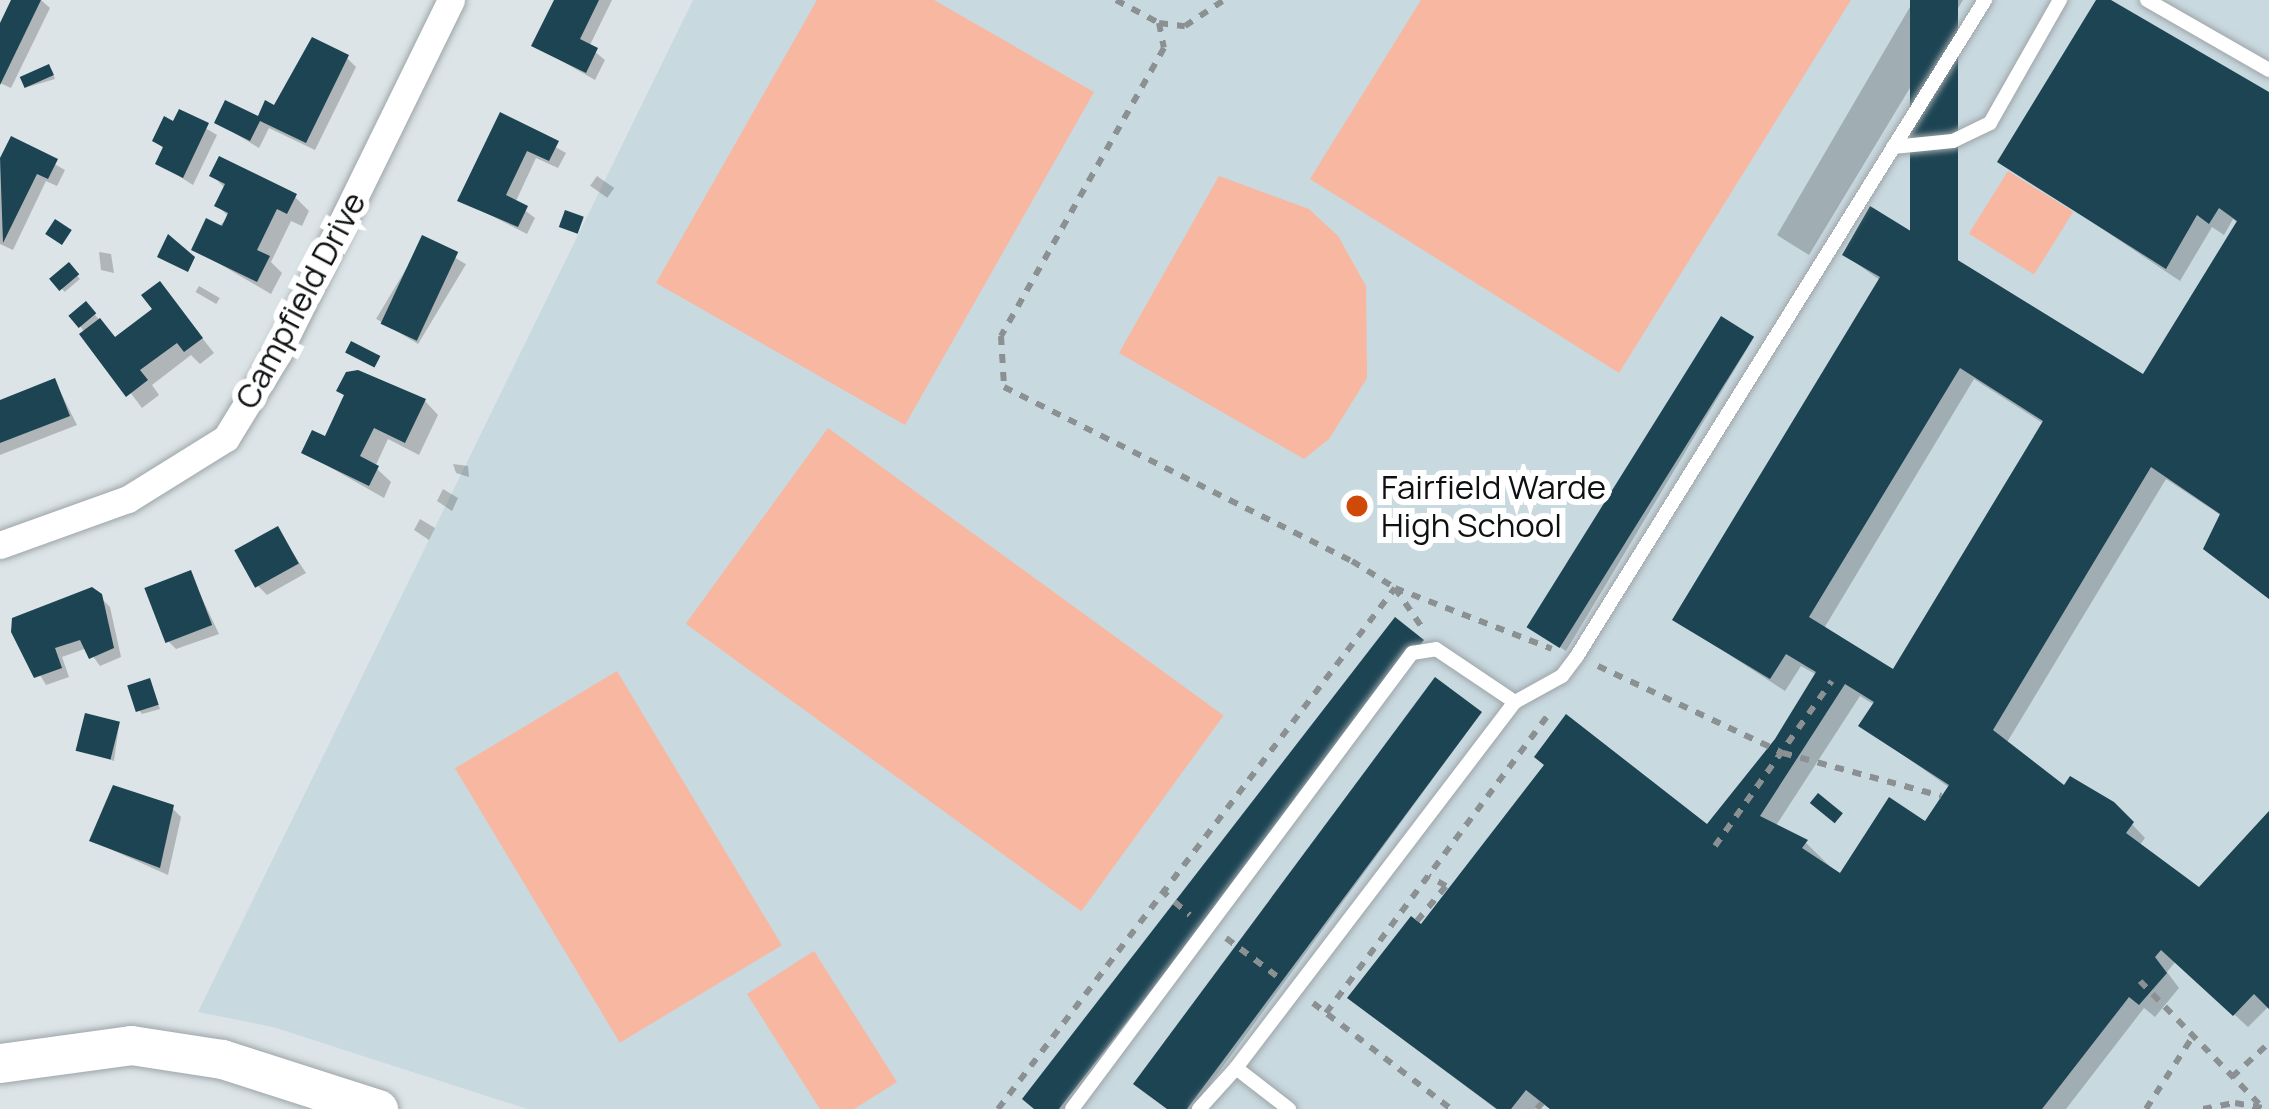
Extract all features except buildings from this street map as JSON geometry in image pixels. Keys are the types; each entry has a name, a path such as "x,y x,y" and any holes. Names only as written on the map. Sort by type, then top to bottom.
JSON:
{"street":[{"name":"Campfield Drive","path":"0,545 128,499 226,438 278,353 451,0"},
{"path":"0,1063 131,1045 222,1059 378,1109"}],"lane":[{"path":"1199,1109 1236,1068 1515,702 1562,676 1985,0"},
{"path":"1893,147 1953,141 1990,123 2060,0"},
{"path":"2147,0 2269,70"},
{"path":"1072,1109 1412,653 1436,649 1515,702"},
{"path":"1236,1068 1289,1109"}],"path":[{"path":"1116,0 1159,22 1185,26 1224,0"},
{"path":"1159,22 1164,48 1000,336 1004,387 1395,588 1576,656 1783,753 1941,796"},
{"path":"1395,588 1436,649"},
{"path":"998,1109 1395,588"},
{"path":"1584,676 1597,665"},
{"path":"1715,847 1832,681"},
{"path":"1326,1013 1560,700"},
{"path":"1417,921 1446,886 1429,876"},
{"path":"2140,982 2264,1107"},
{"path":"2146,1109 2193,1036"},
{"path":"2232,1077 2269,1043"},
{"path":"2204,1109 2264,1107"}],"shaded area":[{"name":"Fairfield Warde High School","path":"693,0 2269,0 2269,1109 527,1109 273,1027 198,1012"},
{"path":"817,0 934,0 1094,92 905,425 656,283"},
{"path":"1421,0 1851,0 1619,373 1310,179"},
{"path":"2008,171 2073,212 2034,275 1969,234"},
{"path":"1219,176 1309,209 1338,236 1366,286 1367,378 1329,439 1304,459 1119,353"},
{"path":"828,428 1224,715 1081,911 686,624"},
{"path":"617,671 782,945 620,1043 455,768"},
{"path":"814,951 897,1082 854,1109 820,1109 747,994"}],"place":[{"name":"Fairfield Warde High School","path":"1357,506"}]}
